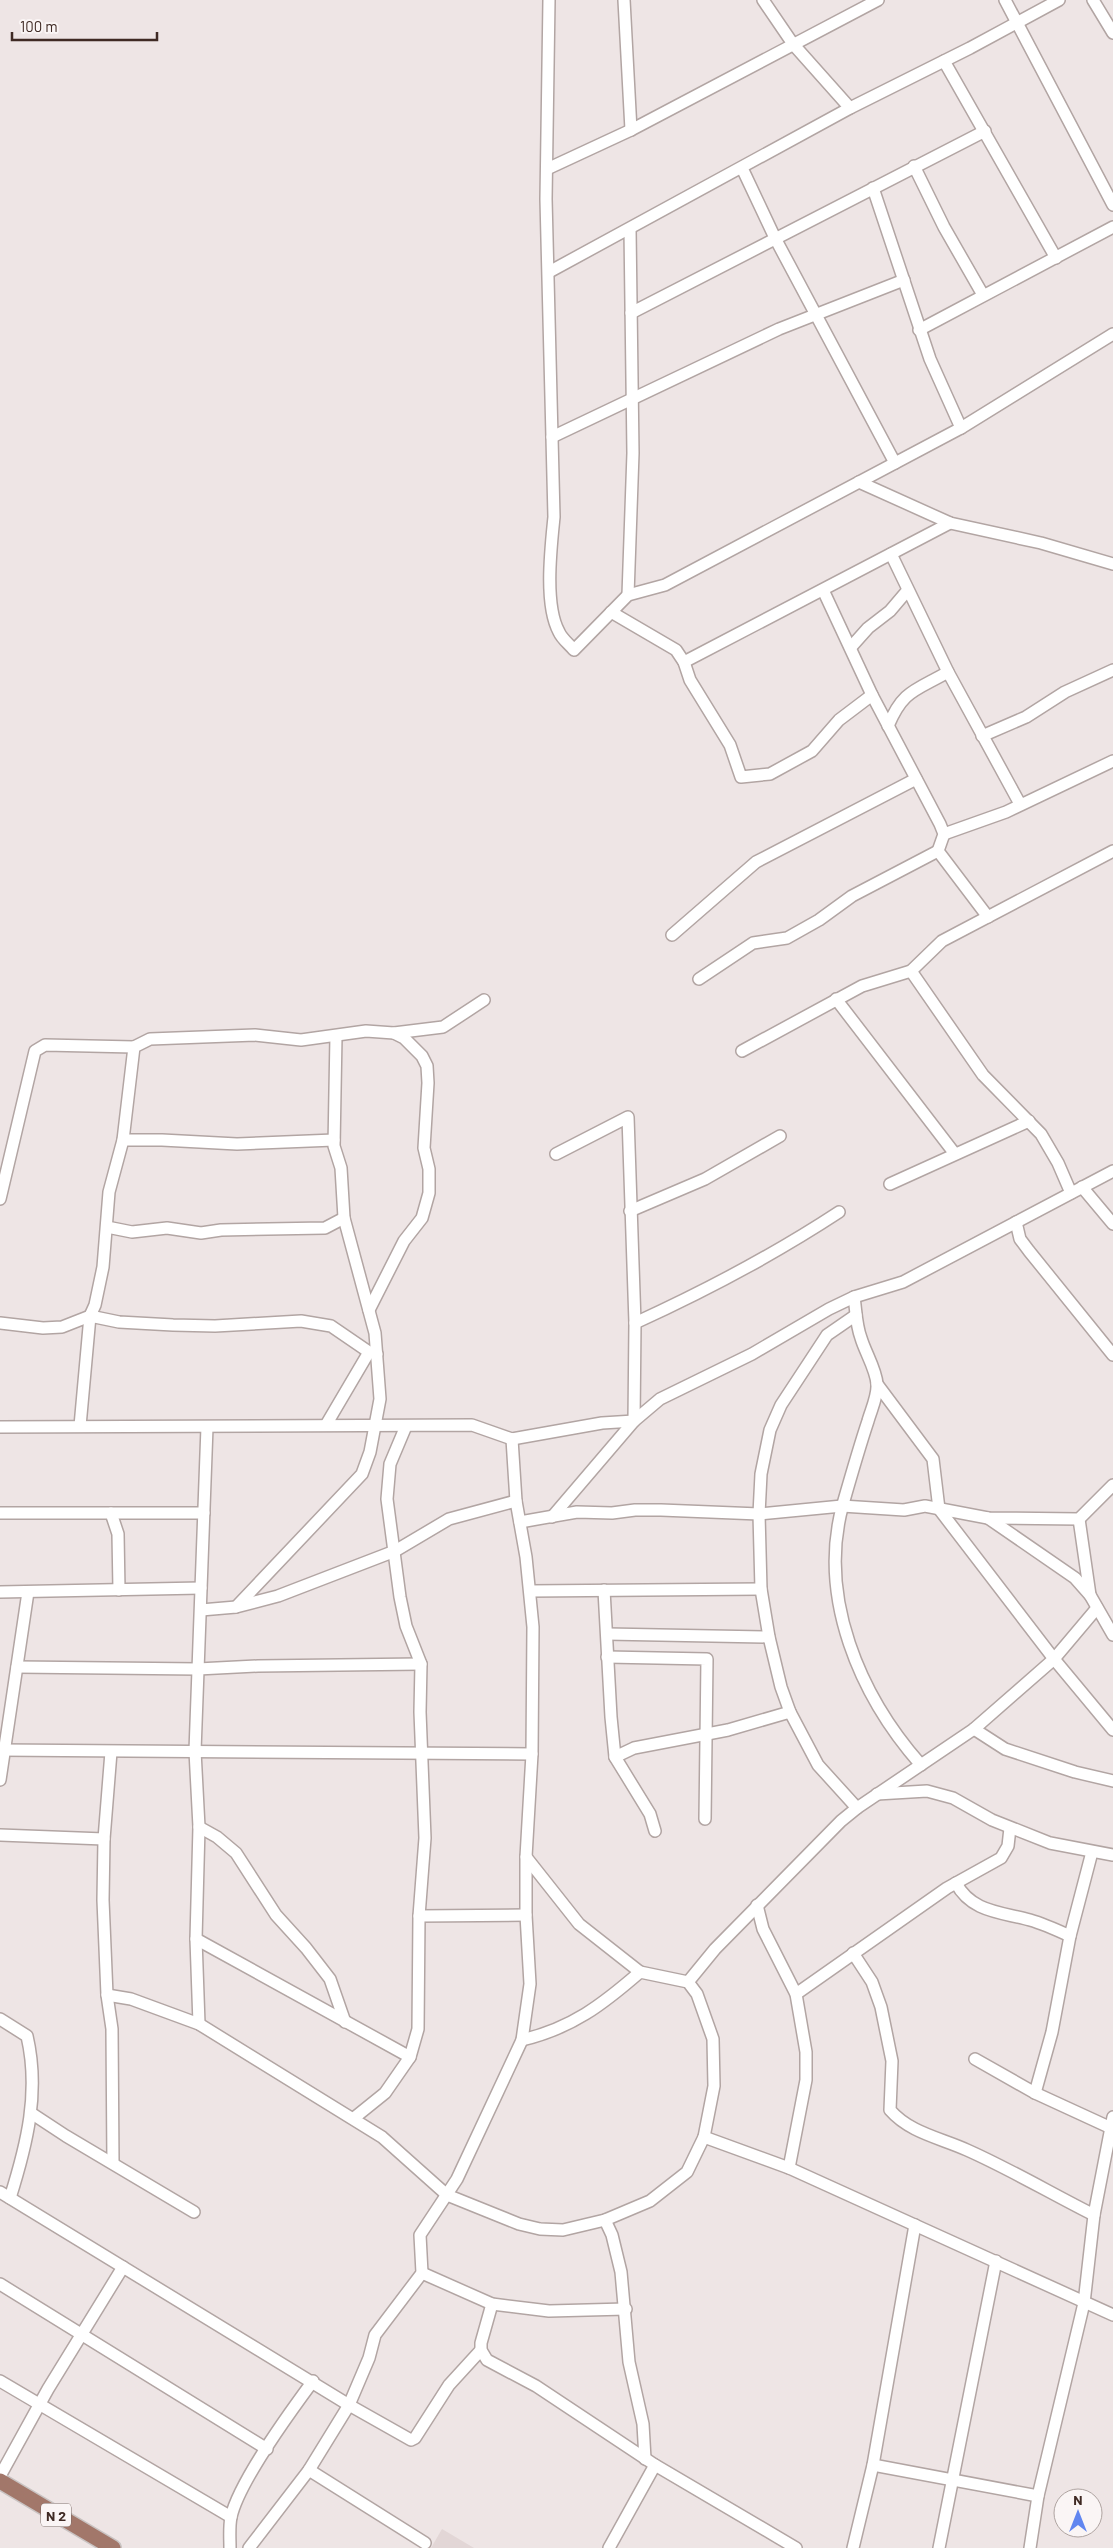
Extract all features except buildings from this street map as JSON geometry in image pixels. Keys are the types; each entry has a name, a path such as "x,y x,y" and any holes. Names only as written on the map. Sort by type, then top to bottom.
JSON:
{"main road":[{"name":"N 2","path":"0,2481 113,2548"}],"street":[{"path":"549,0 547,168 554,517 550,551 550,586 556,627 574,650 628,595 665,585 961,428 1113,334"},
{"path":"624,0 631,130"},
{"path":"763,0 794,44 850,108"},
{"path":"547,168 631,130 878,0"},
{"path":"1005,0 1113,205"},
{"path":"549,272 850,108 1059,0"},
{"path":"1093,0 1113,33"},
{"path":"944,61 1056,258"},
{"path":"631,313 985,131"},
{"path":"914,166 944,227 984,295"},
{"path":"742,168 775,238 895,463"},
{"path":"872,188 919,330 935,373 961,428"},
{"path":"919,330 1113,227"},
{"path":"628,595 633,453 630,228"},
{"path":"552,437 815,313 904,280"},
{"path":"859,482 950,523 1041,543 1113,564"},
{"path":"684,662 950,523"},
{"path":"890,554 948,672 1020,804"},
{"path":"699,979 752,943 787,938 819,920 861,891 938,851 944,834 872,695 823,590"},
{"path":"851,647 868,628 890,612 907,591"},
{"path":"611,612 676,650 684,662 690,680 730,745 741,776 770,774 812,751 839,720 872,695"},
{"path":"982,736 1026,717 1065,692 1113,670"},
{"path":"888,726 895,708 906,695 948,672"},
{"path":"944,834 990,819 1113,761"},
{"path":"672,935 762,858 916,779"},
{"path":"938,851 988,917"},
{"path":"742,1051 862,986 911,971 942,940 1113,851"},
{"path":"911,971 982,1075 1029,1121 1048,1145 1071,1193"},
{"path":"836,999 955,1154"},
{"path":"0,1199 35,1051 45,1045 134,1047 150,1039 256,1035 301,1040 366,1031 394,1033 443,1027 484,1000"},
{"path":"369,1310 404,1241 422,1218 429,1193 429,1169 424,1148 428,1083 427,1066 422,1056 404,1038 394,1033"},
{"path":"236,1607 362,1474 376,1424 380,1399 373,1353 375,1334 344,1218 341,1173 334,1140 336,1036"},
{"path":"80,1426 90,1316 95,1305 103,1267 109,1192 122,1140 134,1047"},
{"path":"556,1154 628,1117 635,1323 634,1421"},
{"path":"890,1184 1029,1121"},
{"path":"630,1211 705,1179 780,1136"},
{"path":"122,1140 237,1144 334,1140"},
{"path":"552,1516 634,1421 660,1399 752,1354 788,1332 854,1297 902,1282 1113,1171"},
{"path":"1082,1187 1113,1224"},
{"path":"635,1323 786,1244 840,1212"},
{"path":"106,1227 132,1232 167,1228 201,1233 221,1230 325,1228 344,1218"},
{"path":"1016,1222 1020,1239 1113,1354"},
{"path":"854,1297 860,1335 877,1384 933,1459 939,1509 1054,1658 1113,1730"},
{"path":"856,1315 828,1335 781,1405 770,1430 761,1474 759,1514 761,1589 769,1637 790,1712 818,1765 857,1808"},
{"path":"0,1323 42,1328 62,1327 90,1316 119,1322 215,1326 301,1321 323,1323 373,1353"},
{"path":"326,1425 373,1353"},
{"path":"877,1384 842,1506 835,1552 836,1578 849,1639 872,1698 889,1724 921,1765"},
{"path":"0,1427 472,1425 512,1439 602,1423 634,1421"},
{"path":"354,2118 385,2093 410,2057 418,2029 419,1916 425,1838 421,1753 422,1664 404,1616 386,1498 390,1464 406,1426"},
{"path":"199,2024 196,1939 199,1827 195,1751 207,1427"},
{"path":"249,2548 309,2470 349,2405 370,2358 376,2335 422,2273 420,2235 457,2179 522,2040 530,1984 526,1915 526,1857 532,1754 533,1627 530,1591 516,1501 512,1439"},
{"path":"520,1522 577,1512 612,1513 635,1510 759,1514 842,1506 904,1510 926,1506 988,1518 1078,1519 1113,1485"},
{"path":"201,1610 236,1607 278,1596 395,1551 449,1519 516,1501"},
{"path":"0,1514 204,1514"},
{"path":"111,1514 118,1534 119,1590"},
{"path":"988,1518 1075,1578 1090,1595 1113,1635"},
{"path":"1078,1519 1090,1595"},
{"path":"0,1592 201,1588"},
{"path":"530,1591 761,1589"},
{"path":"604,1590 607,1657 616,1756 650,1814 655,1831"},
{"path":"0,1780 2,1750 28,1592"},
{"path":"688,1982 715,1949 757,1905 857,1808 974,1729 1054,1658 1097,1608"},
{"path":"607,1634 769,1637"},
{"path":"607,1657 706,1659 705,1819"},
{"path":"17,1667 198,1669 258,1666 422,1664"},
{"path":"616,1756 634,1748 728,1730 790,1712"},
{"path":"974,1729 1005,1749 1075,1772 1113,1780"},
{"path":"2,1750 532,1754"},
{"path":"111,1752 104,1838 103,1900 107,1995 112,2029 113,2163"},
{"path":"877,1794 927,1791 953,1798 1010,1828 1050,1843 1113,1855"},
{"path":"199,1827 217,1837 236,1853 276,1915 306,1948 330,1979 345,2022"},
{"path":"796,1994 956,1883 1001,1858 1008,1846 1010,1828"},
{"path":"0,1835 104,1838"},
{"path":"1036,2093 1052,2032 1070,1936 1092,1852"},
{"path":"107,1995 131,1999 199,2024 382,2137 447,2195 519,2224 540,2229 563,2230 605,2220 641,2207 666,2191 687,2172 704,2137 714,2086 713,2039 697,1994 688,1982 640,1972 579,1924 526,1857"},
{"path":"956,1883 965,1897 990,1912 1030,1920 1070,1936"},
{"path":"757,1905 763,1929 796,1994 806,2052 806,2080 789,2168"},
{"path":"419,1916 526,1915"},
{"path":"196,1939 410,2057"},
{"path":"853,1953 872,1982 881,2007 892,2061 890,2110 896,2117 918,2131 967,2150 1094,2215"},
{"path":"522,2040 568,2025 599,2007 640,1972"},
{"path":"0,2019 27,2036 34,2073 32,2113 10,2198"},
{"path":"975,2059 1036,2093 1112,2122 1094,2215 1084,2303 1038,2496 1030,2548"},
{"path":"32,2113 194,2212"},
{"path":"704,2137 789,2168 1113,2315"},
{"path":"0,2192 406,2438 415,2438 449,2385 481,2350 492,2304"},
{"path":"605,2220 618,2254 626,2310 628,2354 650,2462 609,2548"},
{"path":"853,2548 873,2464 915,2225"},
{"path":"940,2548 996,2261"},
{"path":"0,2476 80,2334 123,2267"},
{"path":"422,2273 492,2304 549,2311 626,2310"},
{"path":"0,2284 267,2449"},
{"path":"481,2350 487,2360 536,2386 650,2462 796,2548"},
{"path":"0,2381 231,2517"},
{"path":"230,2548 231,2517 236,2500 267,2449 313,2381"},
{"path":"873,2464 1038,2496"},
{"path":"309,2470 425,2543"}],"shaded area":[{"path":"442,2529 474,2548 431,2548"}]}
